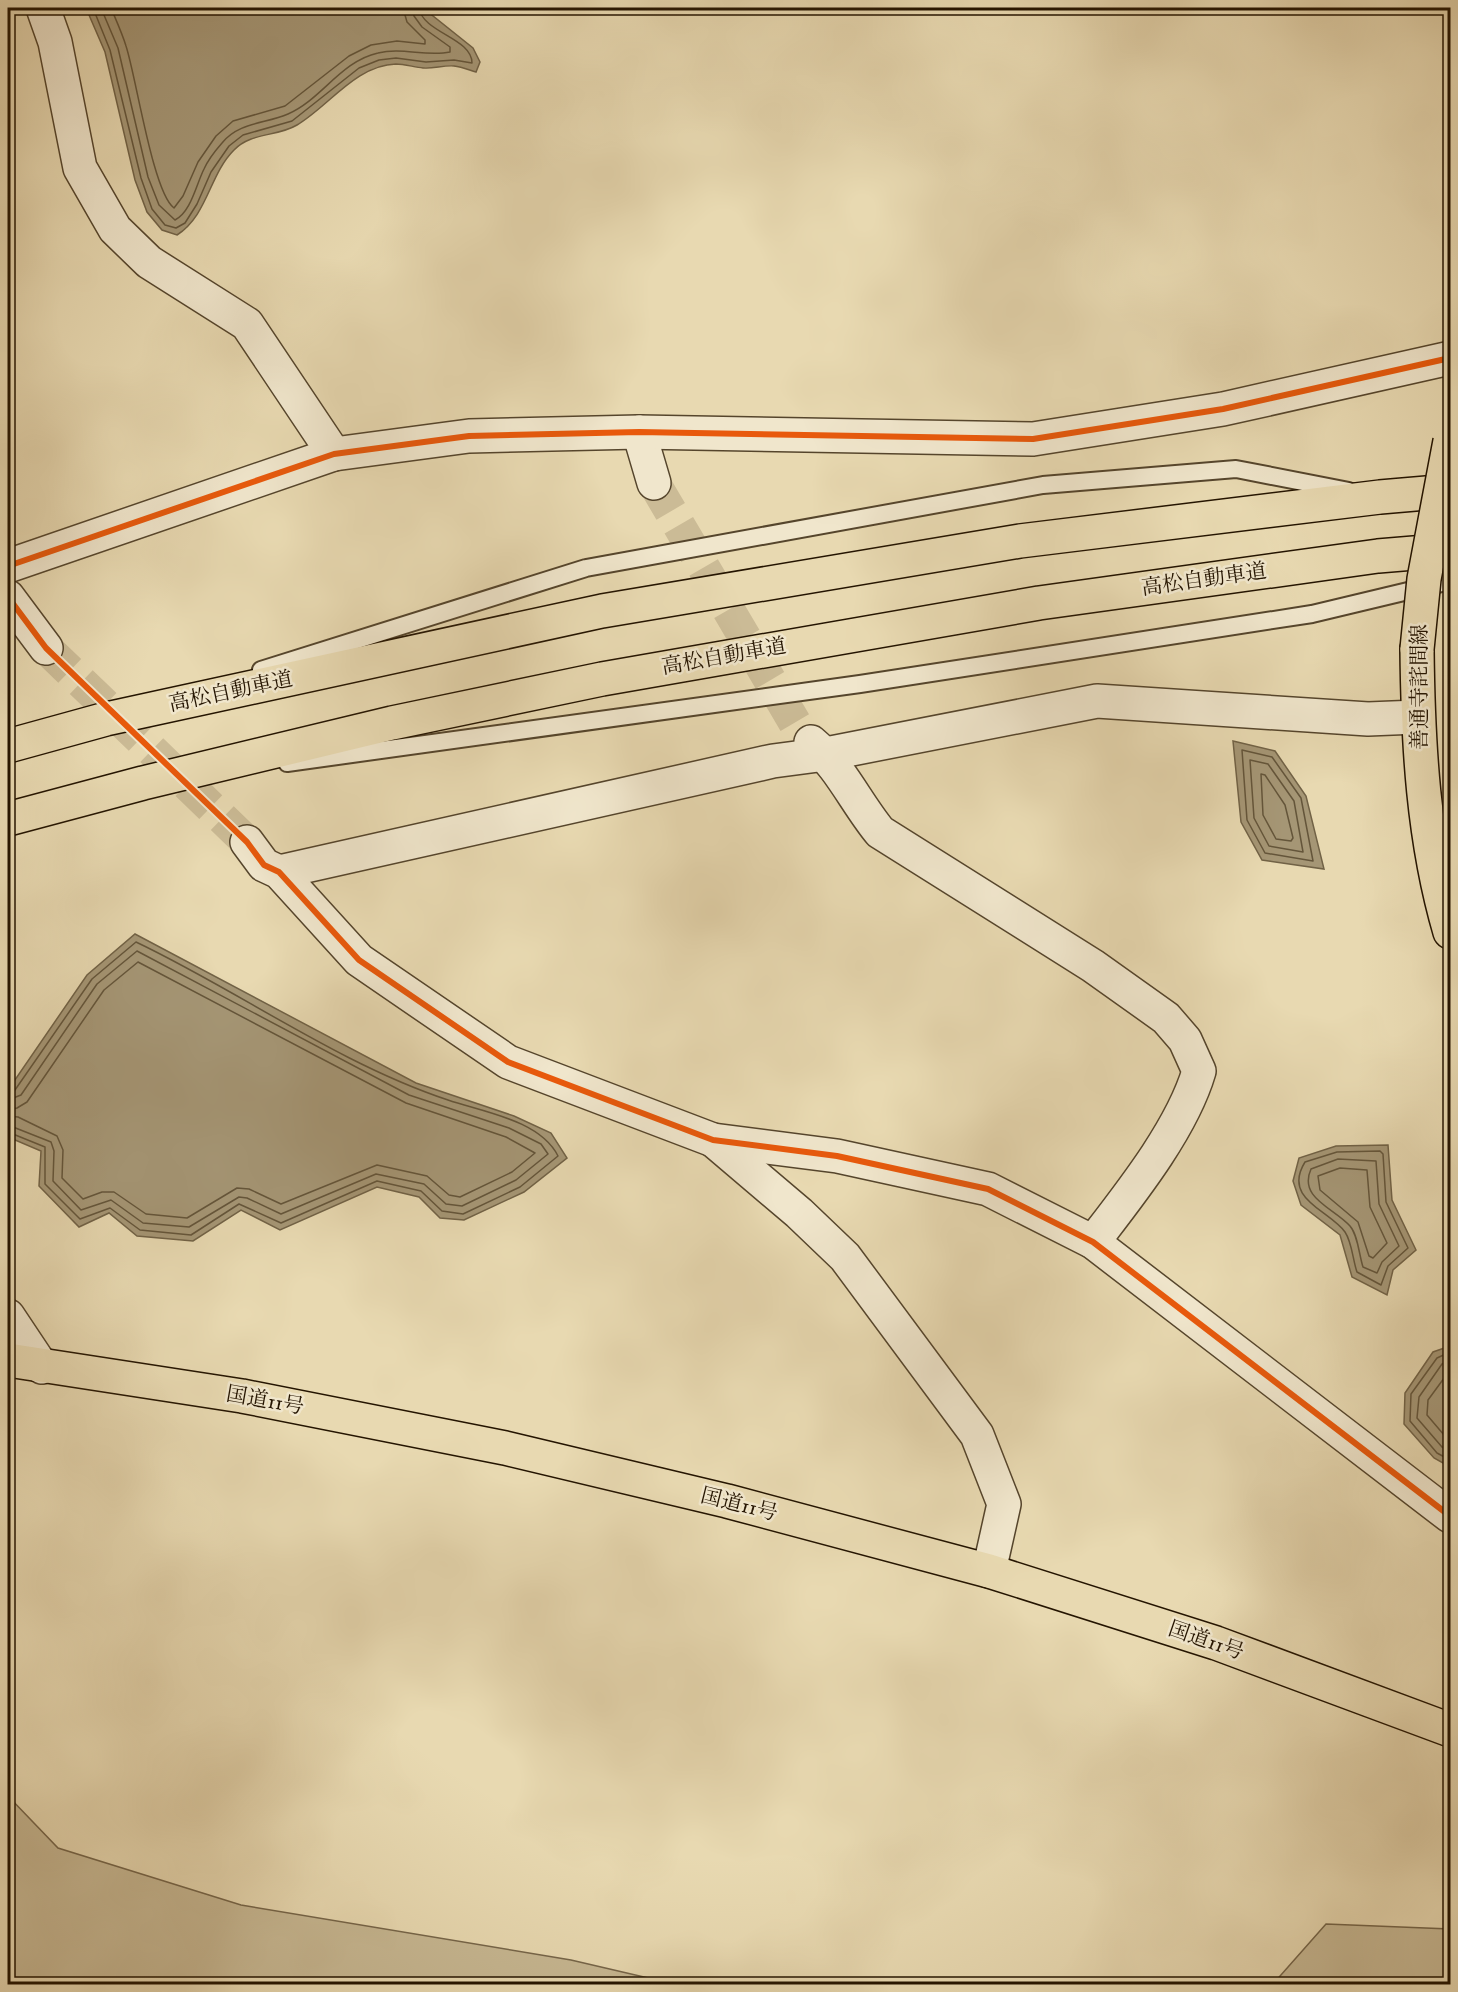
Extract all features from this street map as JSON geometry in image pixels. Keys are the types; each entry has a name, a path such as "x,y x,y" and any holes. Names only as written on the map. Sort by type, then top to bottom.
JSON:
{"main road":[{"name":"善通寺詫間線","path":"1450,441 1427,557 1416,649 1417,717 1424,812 1450,932"},
{"name":"高松自動車道","path":"8,746 106,719 602,611 1020,542 1380,497 1450,491"},
{"name":"高松自動車道","path":"8,819 143,783 392,723 614,676 1039,603 1378,556 1450,550"},
{"name":"国道11号","path":"8,1360 242,1396 505,1448 727,1501 989,1571 1216,1643 1450,1730"}],"street":[{"path":"43,8 55,42 80,168 115,229 149,262 247,324 334,454"},
{"path":"8,566 334,454 469,436 639,432 1033,439 1223,409 1450,358"},
{"path":"639,432 654,483"},
{"path":"8,597 46,648"},
{"path":"279,872 773,761 814,745 1097,701 1368,719 1417,717"},
{"path":"814,745 880,832 1093,966 1166,1018 1185,1040 1199,1071 1192,1095 1135,1187 1094,1242"},
{"path":"247,842 264,865 279,872 359,960 508,1062 713,1140 837,1156 988,1189 1094,1242 1450,1516"},
{"path":"713,1140 799,1213 845,1257 977,1435 1004,1504 989,1571"},
{"path":"8,1316 42,1367"}],"lane":[{"path":"106,719 586,568 1042,485 1236,469 1380,497"},
{"path":"143,783 871,682 1312,614 1450,581"}],"shaded area":[{"path":"8,1796 58,1848 241,1905 571,1960 674,1984 8,1984"},
{"path":"1326,1924 1450,1929 1450,1984 1273,1984"}],"water":[{"path":"86,8 423,8 473,48 480,62 476,72 454,66 427,68 396,64 368,71 297,125 248,140 234,150 219,171 195,217 177,235 162,230 147,212 135,180 105,52"},
{"path":"1233,741 1275,751 1306,796 1324,869 1262,860 1241,822"},
{"path":"135,934 416,1083 514,1116 551,1133 567,1158 524,1192 464,1220 440,1218 419,1197 377,1187 280,1230 241,1210 193,1241 137,1236 109,1213 79,1227 39,1186 41,1151 8,1137 8,1090 87,975"},
{"path":"1388,1145 1392,1200 1416,1250 1393,1270 1387,1295 1352,1277 1340,1235 1301,1205 1293,1181 1299,1158 1336,1146"},
{"path":"1450,1346 1450,1467 1434,1458 1404,1424 1405,1393 1433,1352"}],"tunnel":[{"path":"654,483 802,735"},
{"path":"46,648 247,842"}],"cycle path":[{"path":"8,566 334,454 469,436 639,432 1033,439 1223,409 1450,358"},
{"path":"8,597 46,648 247,842 264,865 279,872 359,960 508,1062 713,1140 837,1156 988,1189 1093,1242 1450,1516"}]}
